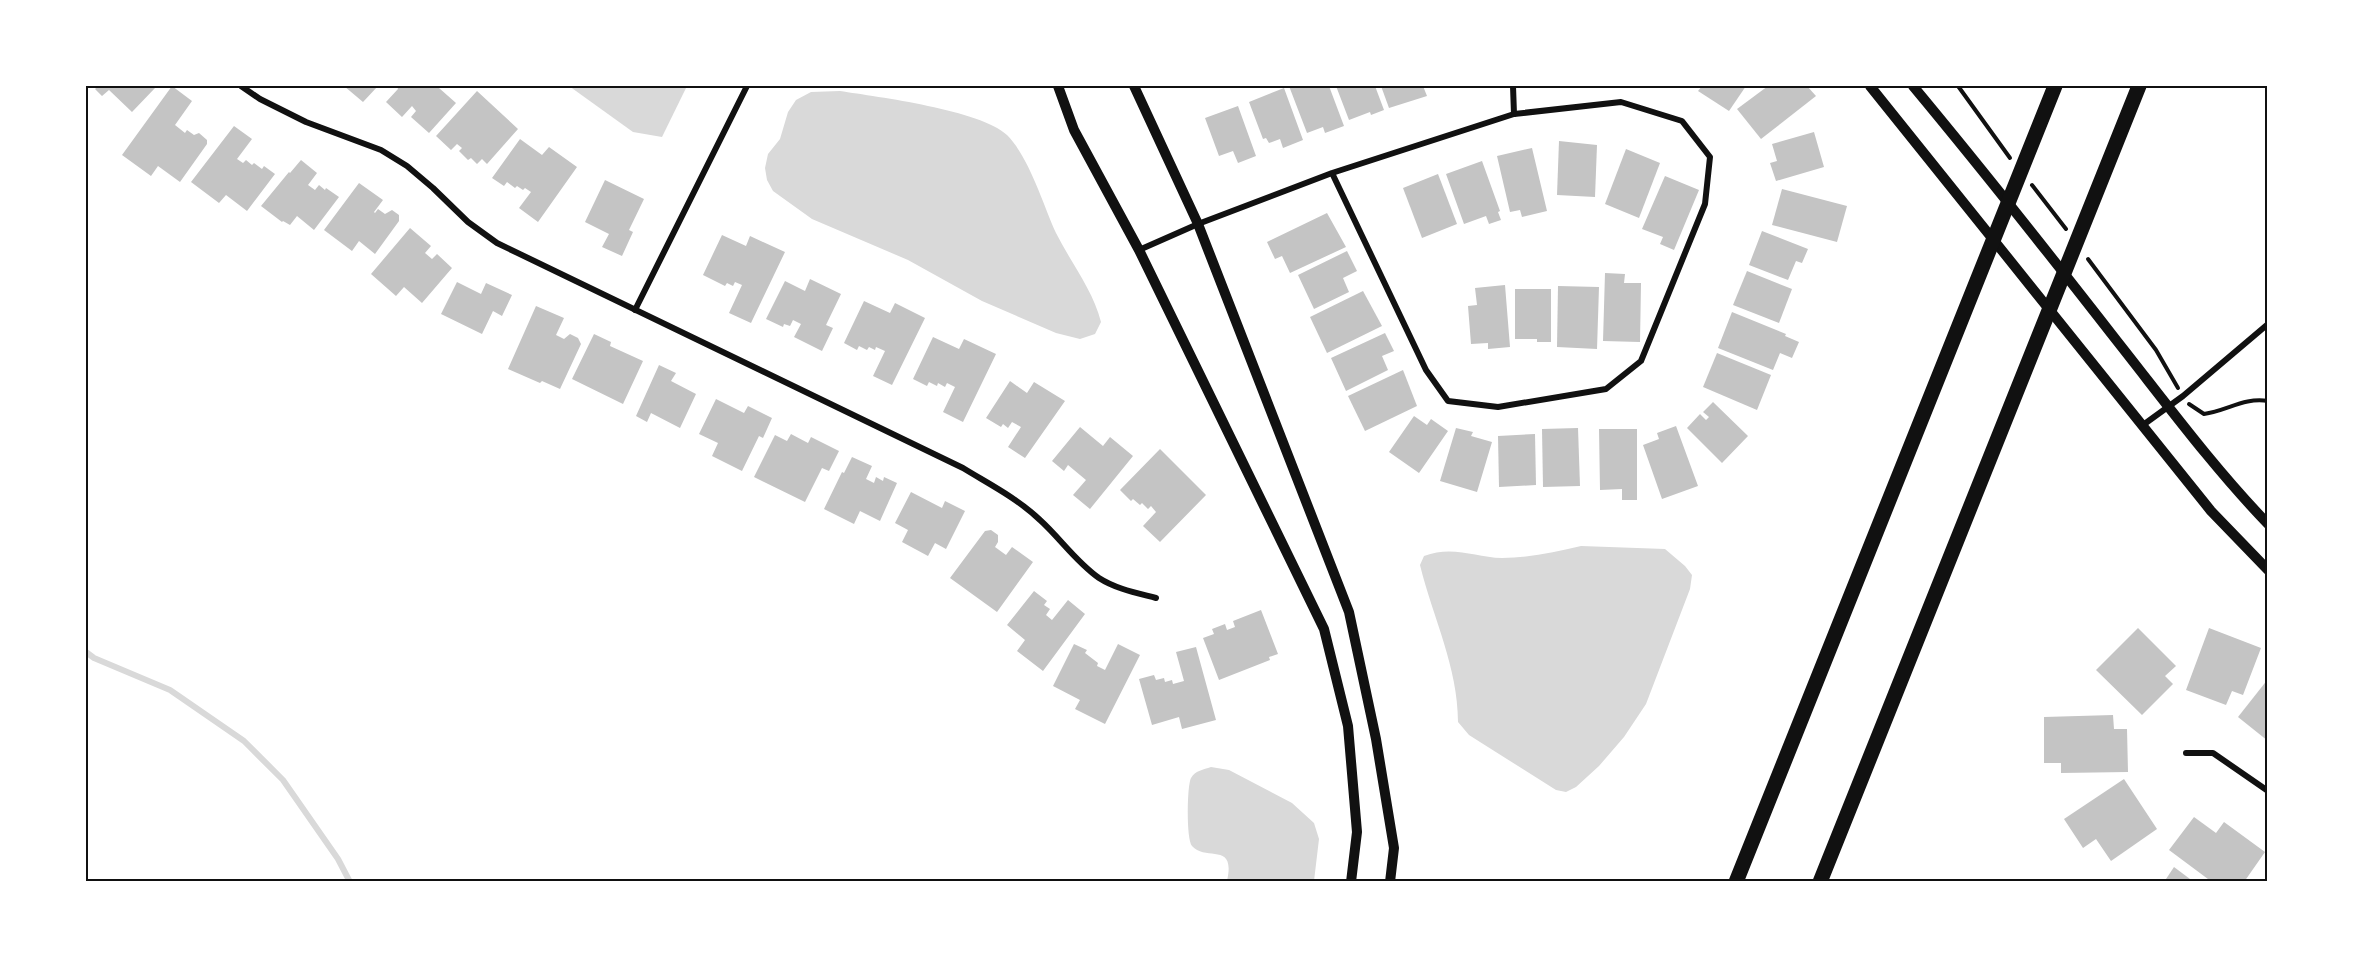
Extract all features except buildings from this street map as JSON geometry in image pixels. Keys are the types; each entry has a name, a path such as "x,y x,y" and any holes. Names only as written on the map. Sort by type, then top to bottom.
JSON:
{"highway":[{"path":"1736,882 2055,86"},
{"path":"1820,882 2139,86"}],"street":[{"path":"241,86 260,99 306,122 381,150 407,166 468,222 497,243 963,468 1006,493 1039,519 1077,559 1100,578 1119,588 1156,598"},
{"path":"635,310 747,86"},
{"path":"1058,86 1074,130 1139,250 1324,628 1348,726 1357,832 1351,882"},
{"path":"1134,86 1198,224 1349,612 1376,739 1394,848 1390,882"},
{"path":"1513,86 1514,114"},
{"path":"1870,86 2211,511 2268,570"},
{"path":"1913,86 1987,174 2168,407 2247,503 2268,524"},
{"path":"1139,250 1198,224 1332,172 1514,114 1621,102 1682,121 1710,157 1705,204 1641,361 1606,389 1498,407 1448,401 1426,370 1332,172"},
{"path":"2143,425 2183,396 2268,324"},
{"path":"2186,753 2213,753 2268,791"}],"path":[{"path":"1958,86 2012,159"},
{"path":"2025,177 2067,230"},
{"path":"2088,258 2156,350 2183,396 2193,408 2204,414 2221,412 2242,401 2268,400"}],"shaded area":[{"path":"569,86 687,86 662,137 633,132"},
{"path":"840,91 953,112 994,126 1007,135 1029,168 1056,233 1093,299 1101,322 1095,334 1080,339 1056,333 982,301 908,260 812,219 773,191 767,180 765,168 768,154 780,139 788,112 796,100 811,92"},
{"path":"1581,546 1665,549 1692,575 1690,589 1646,704 1624,737 1599,766 1576,787 1566,792 1556,790 1469,735 1458,722 1454,682 1420,565 1424,556 1434,553 1463,552 1512,558"},
{"path":"1211,767 1229,770 1292,803 1314,823 1319,839 1314,881 1227,881 1229,869 1224,857 1205,853 1192,846 1188,823 1191,778 1195,773"}],"waterway":[{"path":"86,652 94,658 170,690 244,741 283,780 338,859 350,882"}]}
